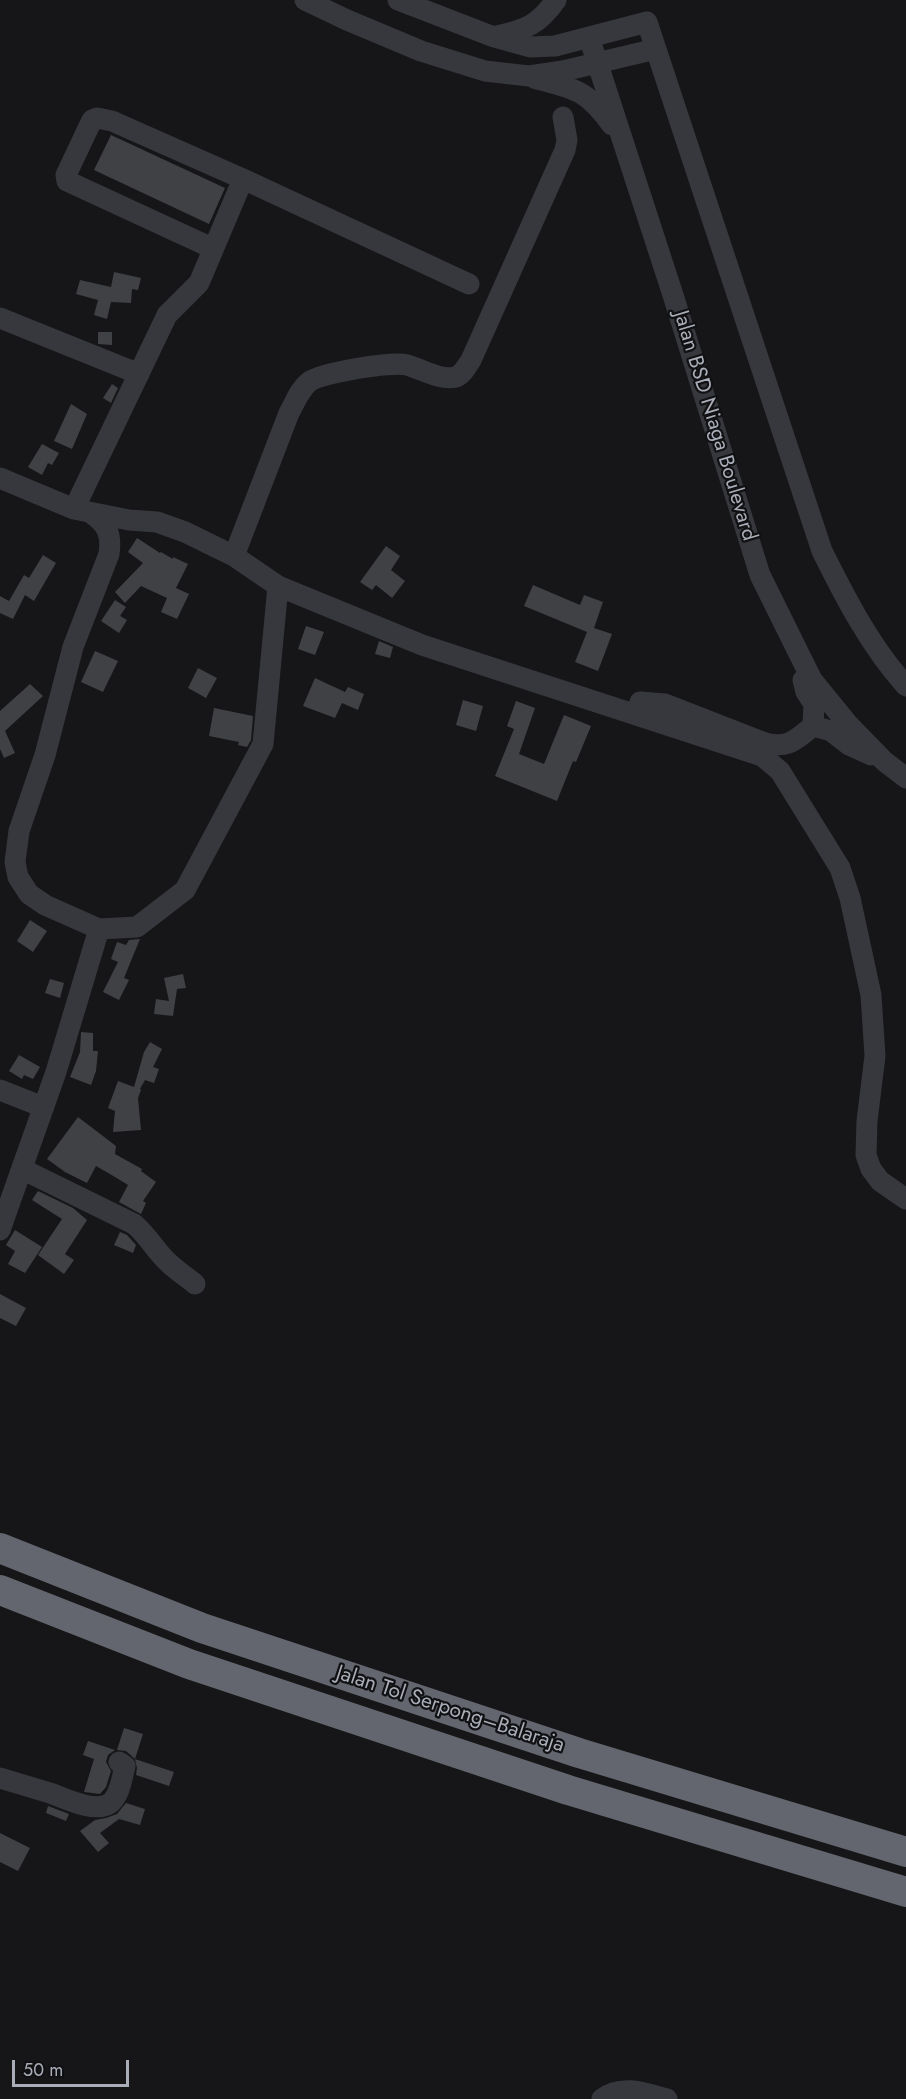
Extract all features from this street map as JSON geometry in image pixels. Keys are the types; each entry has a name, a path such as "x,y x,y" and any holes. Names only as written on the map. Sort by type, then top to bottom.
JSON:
{"highway":[{"name":"Jalan Tol Serpong–Balaraja","path":"0,1548 202,1628 579,1753 906,1852"},
{"name":"Jalan Tol Serpong–Balaraja","path":"0,1590 222,1675 568,1790 906,1892"}],"street":[{"path":"305,0 421,51 485,71 529,76 578,90 597,105 622,140"},
{"path":"398,0 494,37 530,47 555,46 647,22 822,551 850,609 887,665 906,686"},
{"path":"494,37 524,29 544,16 556,0"},
{"name":"Jalan BSD Niaga Boulevard","path":"588,37 760,575 812,680 884,761 906,778"},
{"path":"529,76 656,49"},
{"path":"234,556 290,413 298,395 310,381 330,374 396,363 445,378 462,373 471,360 565,150 567,140 563,117"},
{"path":"212,248 67,181 66,175 92,120 97,118 112,121 469,284"},
{"path":"82,511 139,374 167,315 199,283 243,179"},
{"path":"0,318 139,374"},
{"path":"0,478 82,511 108,527 111,541 109,554 73,647 45,755 10,829 18,877 29,894 45,905 99,929 136,927 185,890 263,744 278,586"},
{"path":"82,511 157,522 185,532 234,556 278,586 422,645 762,756 770,761 780,771 840,868 857,930 871,995 875,1056 867,1121 866,1155 871,1169 880,1181 906,1199"},
{"path":"637,715 640,702 665,704 765,743 777,746 791,744 813,726 814,704 806,692 793,642"},
{"path":"813,726 831,731 849,745 884,761"},
{"path":"0,1230 56,1072 99,929"},
{"path":"0,1090 43,1107"},
{"path":"22,1169 134,1224 146,1234 168,1262 195,1284"},
{"path":"0,1778 96,1807 109,1804 114,1797 125,1766 119,1762"},
{"path":"602,2099 627,2089 667,2099"}],"building":[{"path":"111,135 225,188 209,224 94,170"},
{"path":"114,272 141,278 138,290 132,289 131,303 111,302 107,319 94,315 98,300 76,294 80,280 111,287"},
{"path":"98,332 112,332 112,345 98,344"},
{"path":"112,384 118,388 111,403 103,398"},
{"path":"71,404 87,414 72,449 54,441"},
{"path":"42,444 59,453 52,465 48,463 42,475 28,467"},
{"path":"137,538 160,553 188,564 176,588 189,594 177,619 161,612 167,598 141,586 125,603 115,592 143,563 128,552"},
{"path":"386,546 400,556 391,570 405,581 392,598 376,585 372,590 360,582"},
{"path":"43,555 56,563 34,601 25,595 13,619 0,613 0,596 9,601 24,575 29,578"},
{"path":"533,585 580,605 584,595 603,602 594,628 612,634 598,671 575,662 587,632 524,606"},
{"path":"115,600 126,607 120,616 127,620 119,633 101,621"},
{"path":"306,626 324,632 315,655 298,649"},
{"path":"379,641 393,647 390,658 375,654"},
{"path":"95,651 118,661 103,692 81,682"},
{"path":"198,668 217,678 206,698 188,688"},
{"path":"315,678 345,692 348,687 364,694 358,710 342,703 335,718 303,706"},
{"path":"30,684 43,696 5,731 15,753 4,758 0,749 0,711"},
{"path":"463,700 483,706 476,731 456,725"},
{"path":"516,701 535,708 519,754 544,764 564,715 591,726 576,762 573,761 557,801 495,776 514,729 507,726"},
{"path":"214,708 253,716 251,740 247,747 238,745 239,742 209,736"},
{"path":"30,920 47,931 33,952 17,941"},
{"path":"140,939 124,978 129,980 119,1000 103,992 118,962 111,959 117,942 126,945 129,940"},
{"path":"183,974 186,988 177,989 173,1016 154,1014 156,999 169,1001 164,978"},
{"path":"50,979 64,983 60,998 45,993"},
{"path":"81,1032 93,1033 93,1051 98,1051 96,1071 91,1085 70,1077 80,1052"},
{"path":"150,1042 162,1049 153,1067 159,1069 154,1083 145,1080 140,1089 138,1098 141,1130 113,1132 115,1111 108,1108 118,1081 134,1087 144,1052"},
{"path":"19,1055 40,1067 33,1079 24,1075 22,1079 9,1071"},
{"path":"78,1117 116,1146 115,1154 142,1169 141,1171 156,1182 143,1201 146,1203 141,1214 119,1202 128,1185 115,1177 96,1166 87,1183 65,1172 47,1159"},
{"path":"38,1191 73,1208 87,1220 65,1254 74,1260 64,1274 38,1255 62,1219 32,1200"},
{"path":"15,1230 42,1247 25,1273 8,1264 15,1251 6,1245"},
{"path":"120,1232 127,1235 136,1245 133,1253 114,1245"},
{"path":"0,1294 26,1308 16,1326 0,1318"},
{"path":"124,1728 143,1734 135,1759 126,1751 117,1750"},
{"path":"88,1741 115,1750 108,1755 106,1762 111,1771 106,1787 100,1794 84,1792 94,1759 83,1755"},
{"path":"135,1759 174,1772 169,1786 136,1775"},
{"path":"126,1803 145,1809 140,1825 119,1819 100,1833 109,1843 98,1852 80,1831 95,1820 117,1814"},
{"path":"48,1806 69,1814 66,1821 46,1813"},
{"path":"0,1833 30,1848 18,1871 0,1862"}]}
